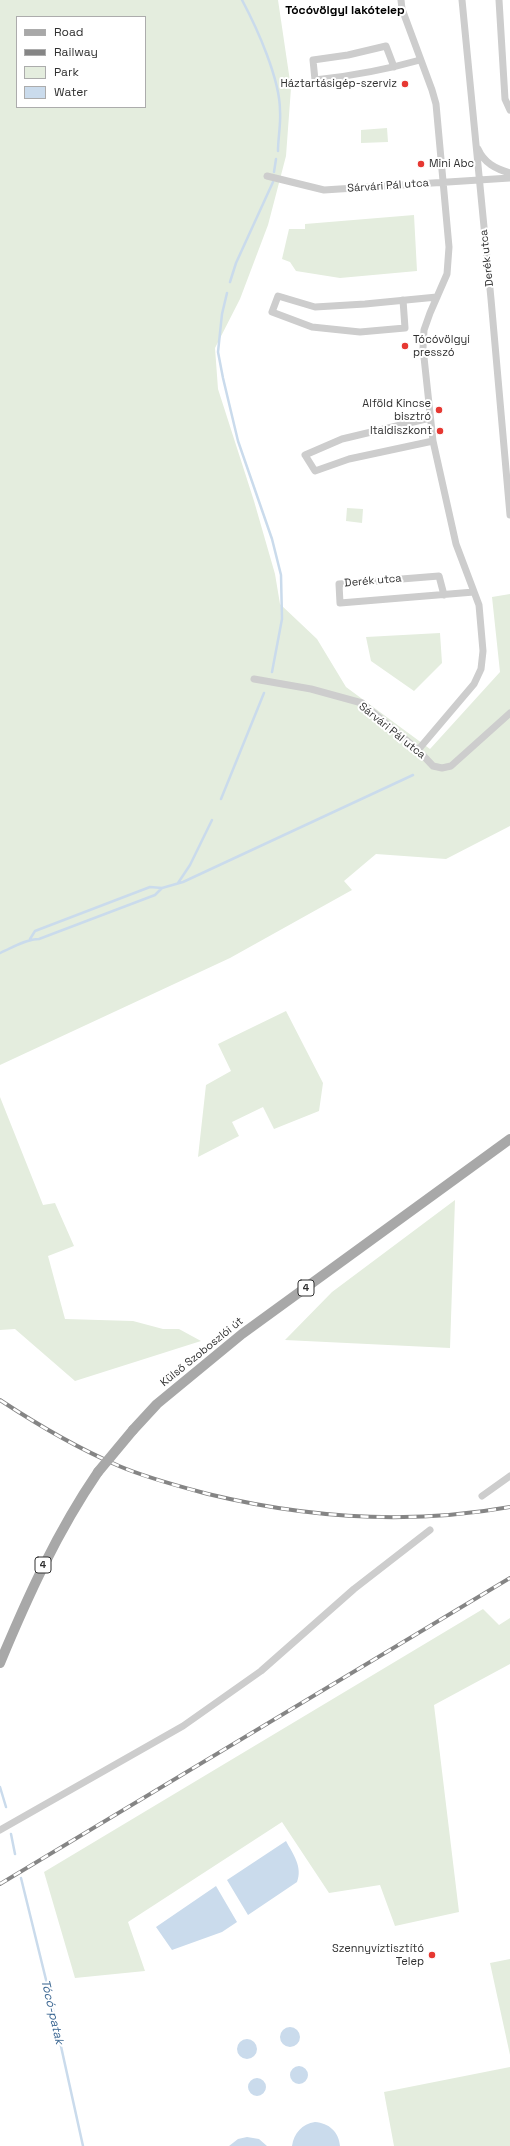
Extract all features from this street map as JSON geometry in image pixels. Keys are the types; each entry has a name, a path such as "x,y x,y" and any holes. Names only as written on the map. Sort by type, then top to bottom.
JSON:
{"main road":[{"name":"Külső Szoboszlói út","path":"0,1663 48,1553 68,1518 98,1472 132,1430 157,1404 242,1334 510,1139"}],"street":[{"path":"401,0 402,9 436,104 449,247 447,274 424,330 423,348 430,418 433,441 456,544 479,605 482,643 481,669 474,684 418,750"},
{"name":"Derék utca","path":"462,0 510,516"},
{"path":"499,0 505,99 510,110"},
{"path":"394,67 386,46 348,55 313,60 315,80 353,76 394,67 420,60"},
{"path":"476,145 481,156 489,164 510,173"},
{"name":"Sárvári Pál utca","path":"267,176 324,190 510,178"},
{"path":"403,300 405,328 360,332 312,327 272,312 278,296 315,307 437,297"},
{"path":"430,418 342,439 305,455 315,472 349,459 433,441"},
{"name":"Derék utca","path":"444,595 439,576 339,584 340,603 444,595 474,592"},
{"name":"Sárvári Pál utca","path":"254,679 311,689 362,703 418,750 433,766 442,768 451,766 510,713"},
{"path":"482,1496 510,1476"},
{"path":"0,1830 183,1726 261,1671 354,1589 430,1530"}],"green space":[{"path":"0,0 278,0 291,88 286,156 268,225 240,299 215,348 218,389 254,501 275,574 280,604 317,639 346,687 430,749 500,672 492,597 510,594 510,826 446,859 376,854 344,881 352,890 230,958 0,1065"},
{"path":"387,128 388,142 361,143 361,130"},
{"path":"414,215 417,271 340,278 296,271 290,262 282,259 289,229 305,229 305,224"},
{"path":"347,508 363,509 362,523 346,521"},
{"path":"440,633 442,663 414,691 371,661 366,637"},
{"path":"286,1011 323,1083 319,1111 274,1129 263,1107 232,1122 239,1136 198,1157 206,1085 231,1071 218,1044"},
{"path":"0,1097 43,1205 55,1203 74,1246 48,1256 65,1319 133,1321 163,1329 179,1329 201,1341 75,1381 15,1329 0,1330"},
{"path":"455,1200 450,1348 285,1340 332,1292"},
{"path":"483,1609 499,1625 510,1618 510,1664 434,1705 459,1912 395,1926 380,1885 329,1893 282,1822 128,1922 145,1971 75,1978 44,1872"},
{"path":"510,1959 510,2055 490,1963"},
{"path":"510,2067 510,2146 394,2146 384,2092"}],"water":[{"path":"286,1841 298,1866 299,1876 297,1882 248,1915 227,1880"},
{"path":"216,1886 237,1922 222,1932 172,1950 156,1927"},
{"path":"290,2027 297,2030 300,2037 297,2044 290,2047 283,2044 280,2037 283,2030"},
{"path":"247,2039 254,2042 257,2049 254,2056 247,2059 240,2056 237,2049 240,2042"},
{"path":"299,2066 305,2069 308,2075 305,2081 299,2084 293,2081 290,2075 293,2069"},
{"path":"257,2078 263,2081 266,2087 263,2093 257,2096 251,2093 248,2087 251,2081"},
{"path":"315,2122 329,2126 338,2136 340,2146 292,2146 299,2130 310,2123"},
{"path":"247,2137 259,2139 267,2146 229,2146 238,2139"}],"waterway":[{"path":"242,0 261,39 276,84 279,98 280,116 278,151"},
{"path":"274,172 276,159"},
{"path":"230,282 236,263 273,182"},
{"path":"227,293 222,314 218,352 238,441 272,539 281,575 282,619 272,672"},
{"path":"221,799 264,693"},
{"path":"0,953 24,942 39,939 155,895 162,888 183,882 413,775"},
{"path":"178,883 190,865 212,820"},
{"path":"30,939 35,931 150,887 162,888"},
{"name":"Tócó-patak","path":"0,1787 6,1807"},
{"name":"Tócó-patak","path":"11,1834 15,1854"},
{"name":"Tócó-patak","path":"21,1878 49,1992 83,2146"}],"railway":[{"path":"0,1400 58,1436 119,1466 174,1485 245,1502 283,1509 320,1513 396,1517 472,1513 510,1507"},
{"path":"0,1884 510,1578"}],"place":[{"name":"Háztartásigép-szerviz","path":"405,84"},
{"name":"Mini Abc","path":"421,164"},
{"name":"Tócóvölgyi presszó","path":"405,346"},
{"name":"Alföld Kincse bisztró","path":"439,410"},
{"name":"Italdiszkont","path":"440,431"},
{"name":"Szennyvíztisztító Telep","path":"432,1955"}],"district":[{"name":"Tócóvölgyi lakótelep","path":"345,11"}]}
